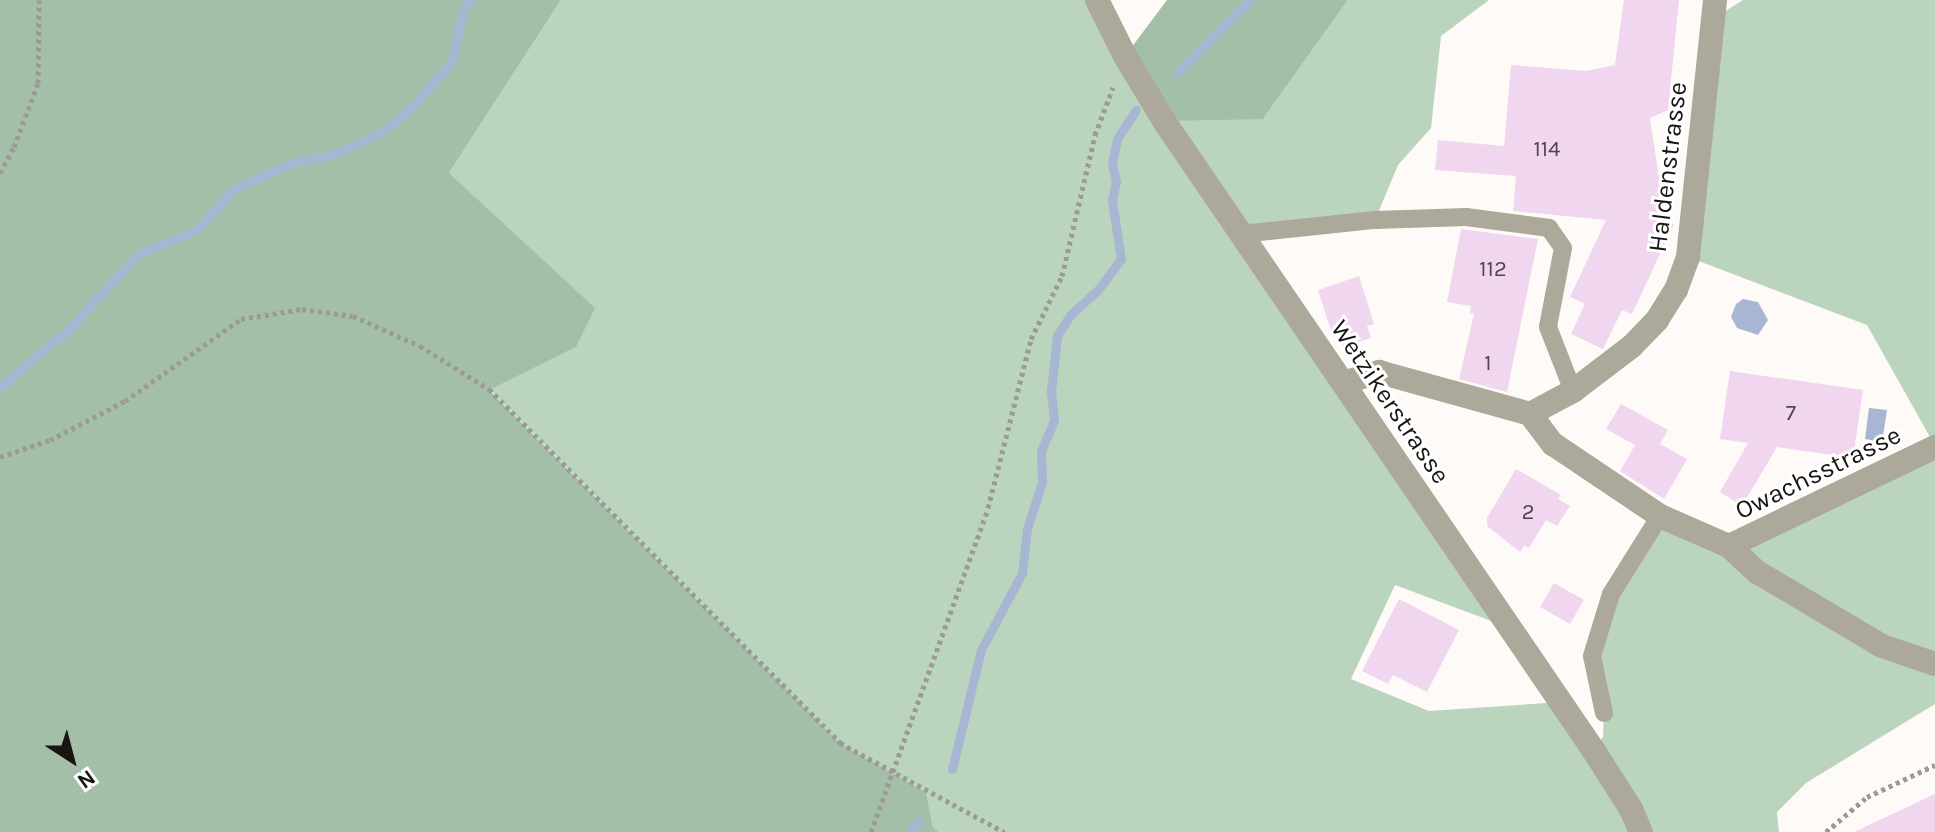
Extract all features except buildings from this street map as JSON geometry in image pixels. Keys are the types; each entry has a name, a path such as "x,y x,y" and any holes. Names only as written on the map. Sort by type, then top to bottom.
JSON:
{"street":[{"name":"Wetzikerstrasse","path":"1097,0 1125,56 1241,234 1594,751 1631,809 1641,832"},
{"name":"Haldenstrasse","path":"1530,414 1573,391 1632,346 1657,320 1676,290 1688,257 1715,0"},
{"path":"1343,383 1379,372 1530,414"},
{"name":"Owachsstrasse","path":"1530,414 1553,444 1660,516 1729,546 1935,447"},
{"path":"1729,546 1757,572 1882,646 1935,664"}],"lane":[{"path":"1241,234 1375,220 1466,217 1549,228 1563,248 1548,327 1573,391"},
{"path":"1604,713 1592,656 1611,594 1660,516"}],"path":[{"path":"0,173 14,147 38,83 39,0"},
{"path":"871,832 890,772 988,508 1031,339 1062,276 1095,135 1125,56"},
{"path":"0,457 50,440 125,401 241,319 302,309 353,316 420,346 489,389 840,743 1004,832"},
{"path":"1826,832 1867,797 1935,765"}],"green space":[{"path":"0,0 561,0 449,173 595,308 576,347 489,390 840,743 926,792 933,827 939,832 0,832"},
{"path":"561,0 1097,0 1125,56 1263,119 1348,0 1489,0 1441,36 1431,128 1398,165 1375,220 1242,234 1510,628 1395,585 1351,679 1429,711 1561,702 1594,750 1603,737 1604,713 1592,656 1611,594 1660,516 1730,546 1935,447 1935,704 1806,783 1777,812 1779,832 939,832 933,827 926,792 840,743 489,389 576,347 449,173"},
{"path":"1167,0 1348,0 1263,119 1164,121 1125,56"},
{"path":"1743,0 1935,0 1935,446 1867,325 1688,257 1713,19"}],"water":[{"path":"1743,299 1758,302 1768,320 1758,335 1737,328 1731,317 1736,304"},
{"path":"1869,408 1887,410 1882,442 1865,439"}],"waterway":[{"path":"0,387 71,327 137,255 198,229 234,189 290,164 340,152 385,130 415,104 452,61 464,7 471,0"},
{"path":"1178,72 1250,0"},
{"path":"952,769 981,650 1022,573 1027,529 1042,482 1041,451 1054,420 1051,391 1057,336 1070,315 1097,291 1121,259 1112,201 1116,181 1112,163 1117,139 1136,110"},
{"path":"910,832 919,821"}]}
